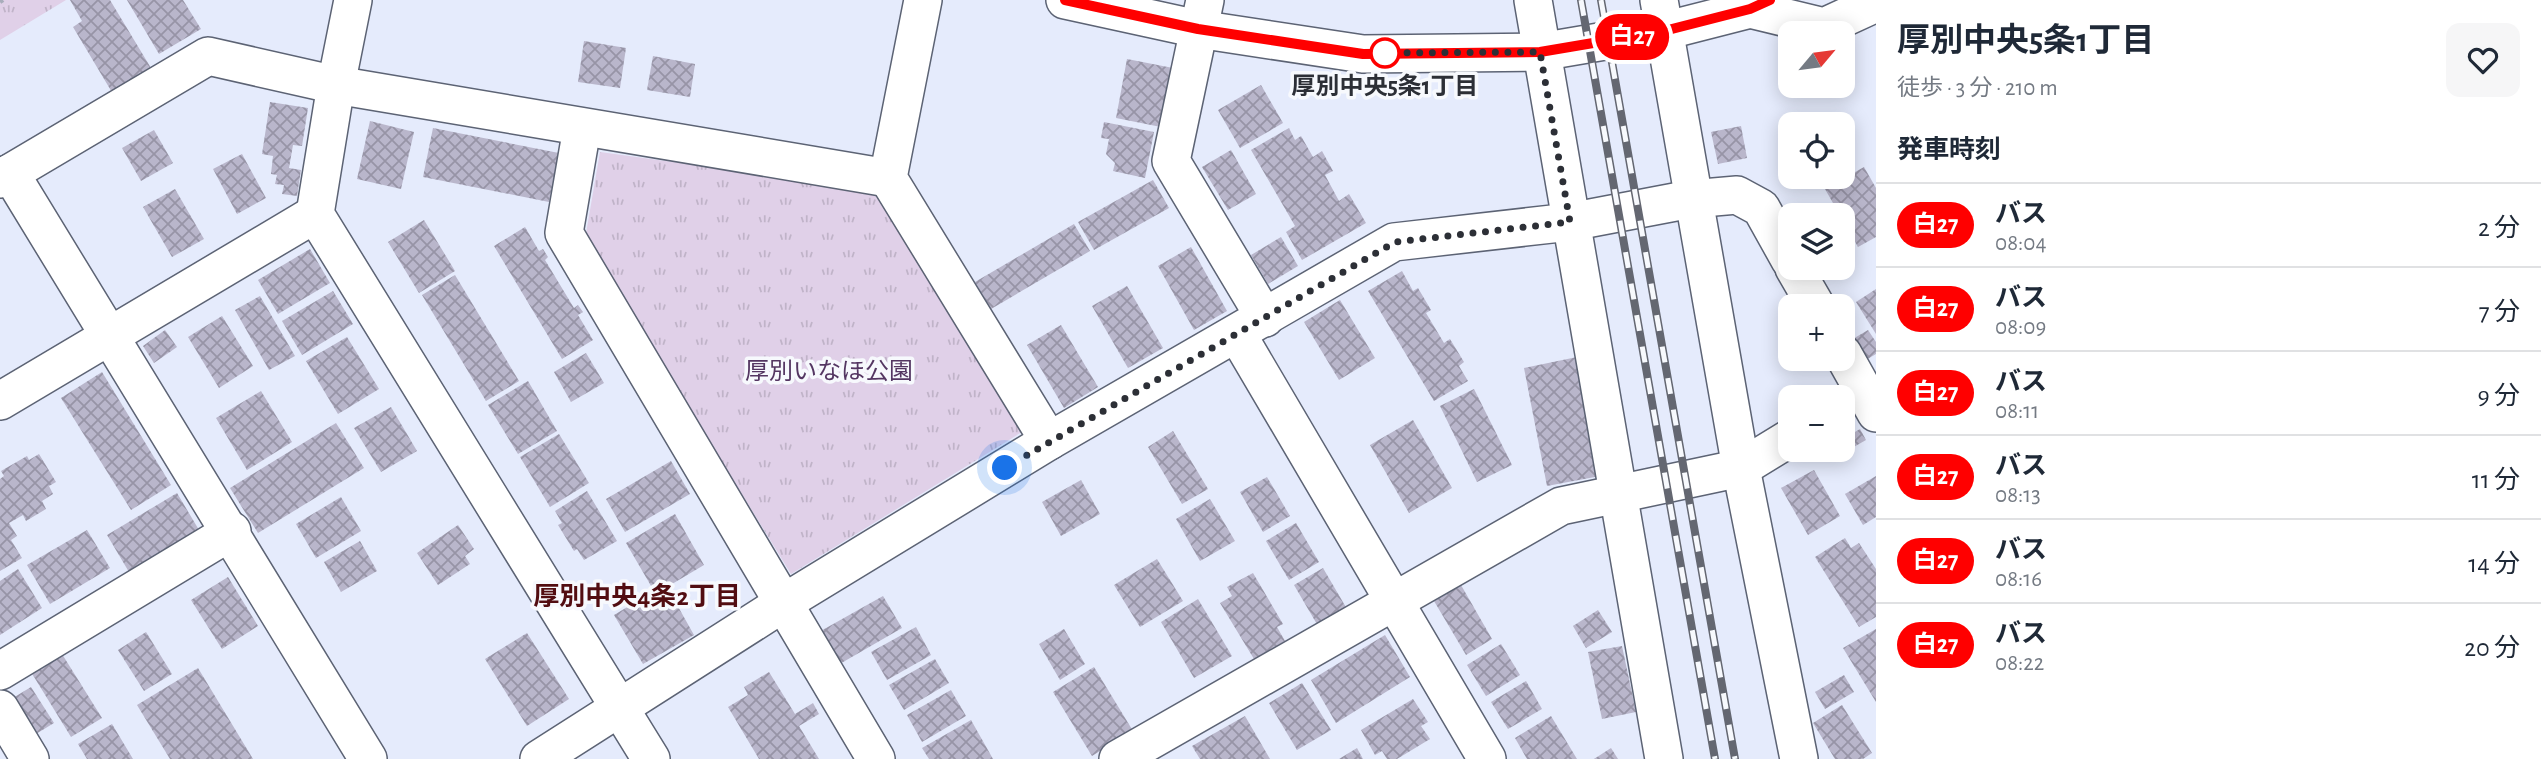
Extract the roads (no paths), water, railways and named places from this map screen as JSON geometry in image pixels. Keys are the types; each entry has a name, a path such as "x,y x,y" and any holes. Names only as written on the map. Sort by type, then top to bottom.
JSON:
{"street":[{"path":"353,0 315,214 651,759"},
{"path":"923,0 888,178 1049,441"},
{"path":"1065,0 1201,15 1363,54 1540,52 1661,16 1759,3 1824,27 1876,3"},
{"path":"1533,0 1664,759"},
{"path":"1201,15 1171,161 1251,326 1395,601 1488,759"},
{"path":"1661,16 1691,199 1799,759"},
{"path":"368,759 232,531 110,336 5,176 208,56 336,85 888,178"},
{"path":"582,128 564,233 876,759"},
{"path":"539,759 785,603 1049,441 1395,242 1570,222 1691,199 1737,195 1761,208 1778,238"},
{"path":"0,401 315,214"},
{"path":"1851,371 1865,399"},
{"path":"1127,757 1561,506 1617,492 1741,468 1778,445"},
{"path":"0,671 232,531"},
{"path":"0,709 30,759"}],"railway":[{"path":"1581,0 1715,759"},
{"path":"1601,0 1735,759"}],"place":[{"name":"厚別中央5条1丁目","path":"1385,53"}],"district":[{"name":"厚別中央4条2丁目","path":"637,596"}],"park label":[{"name":"厚別いなほ公園","path":"829,371"}]}
